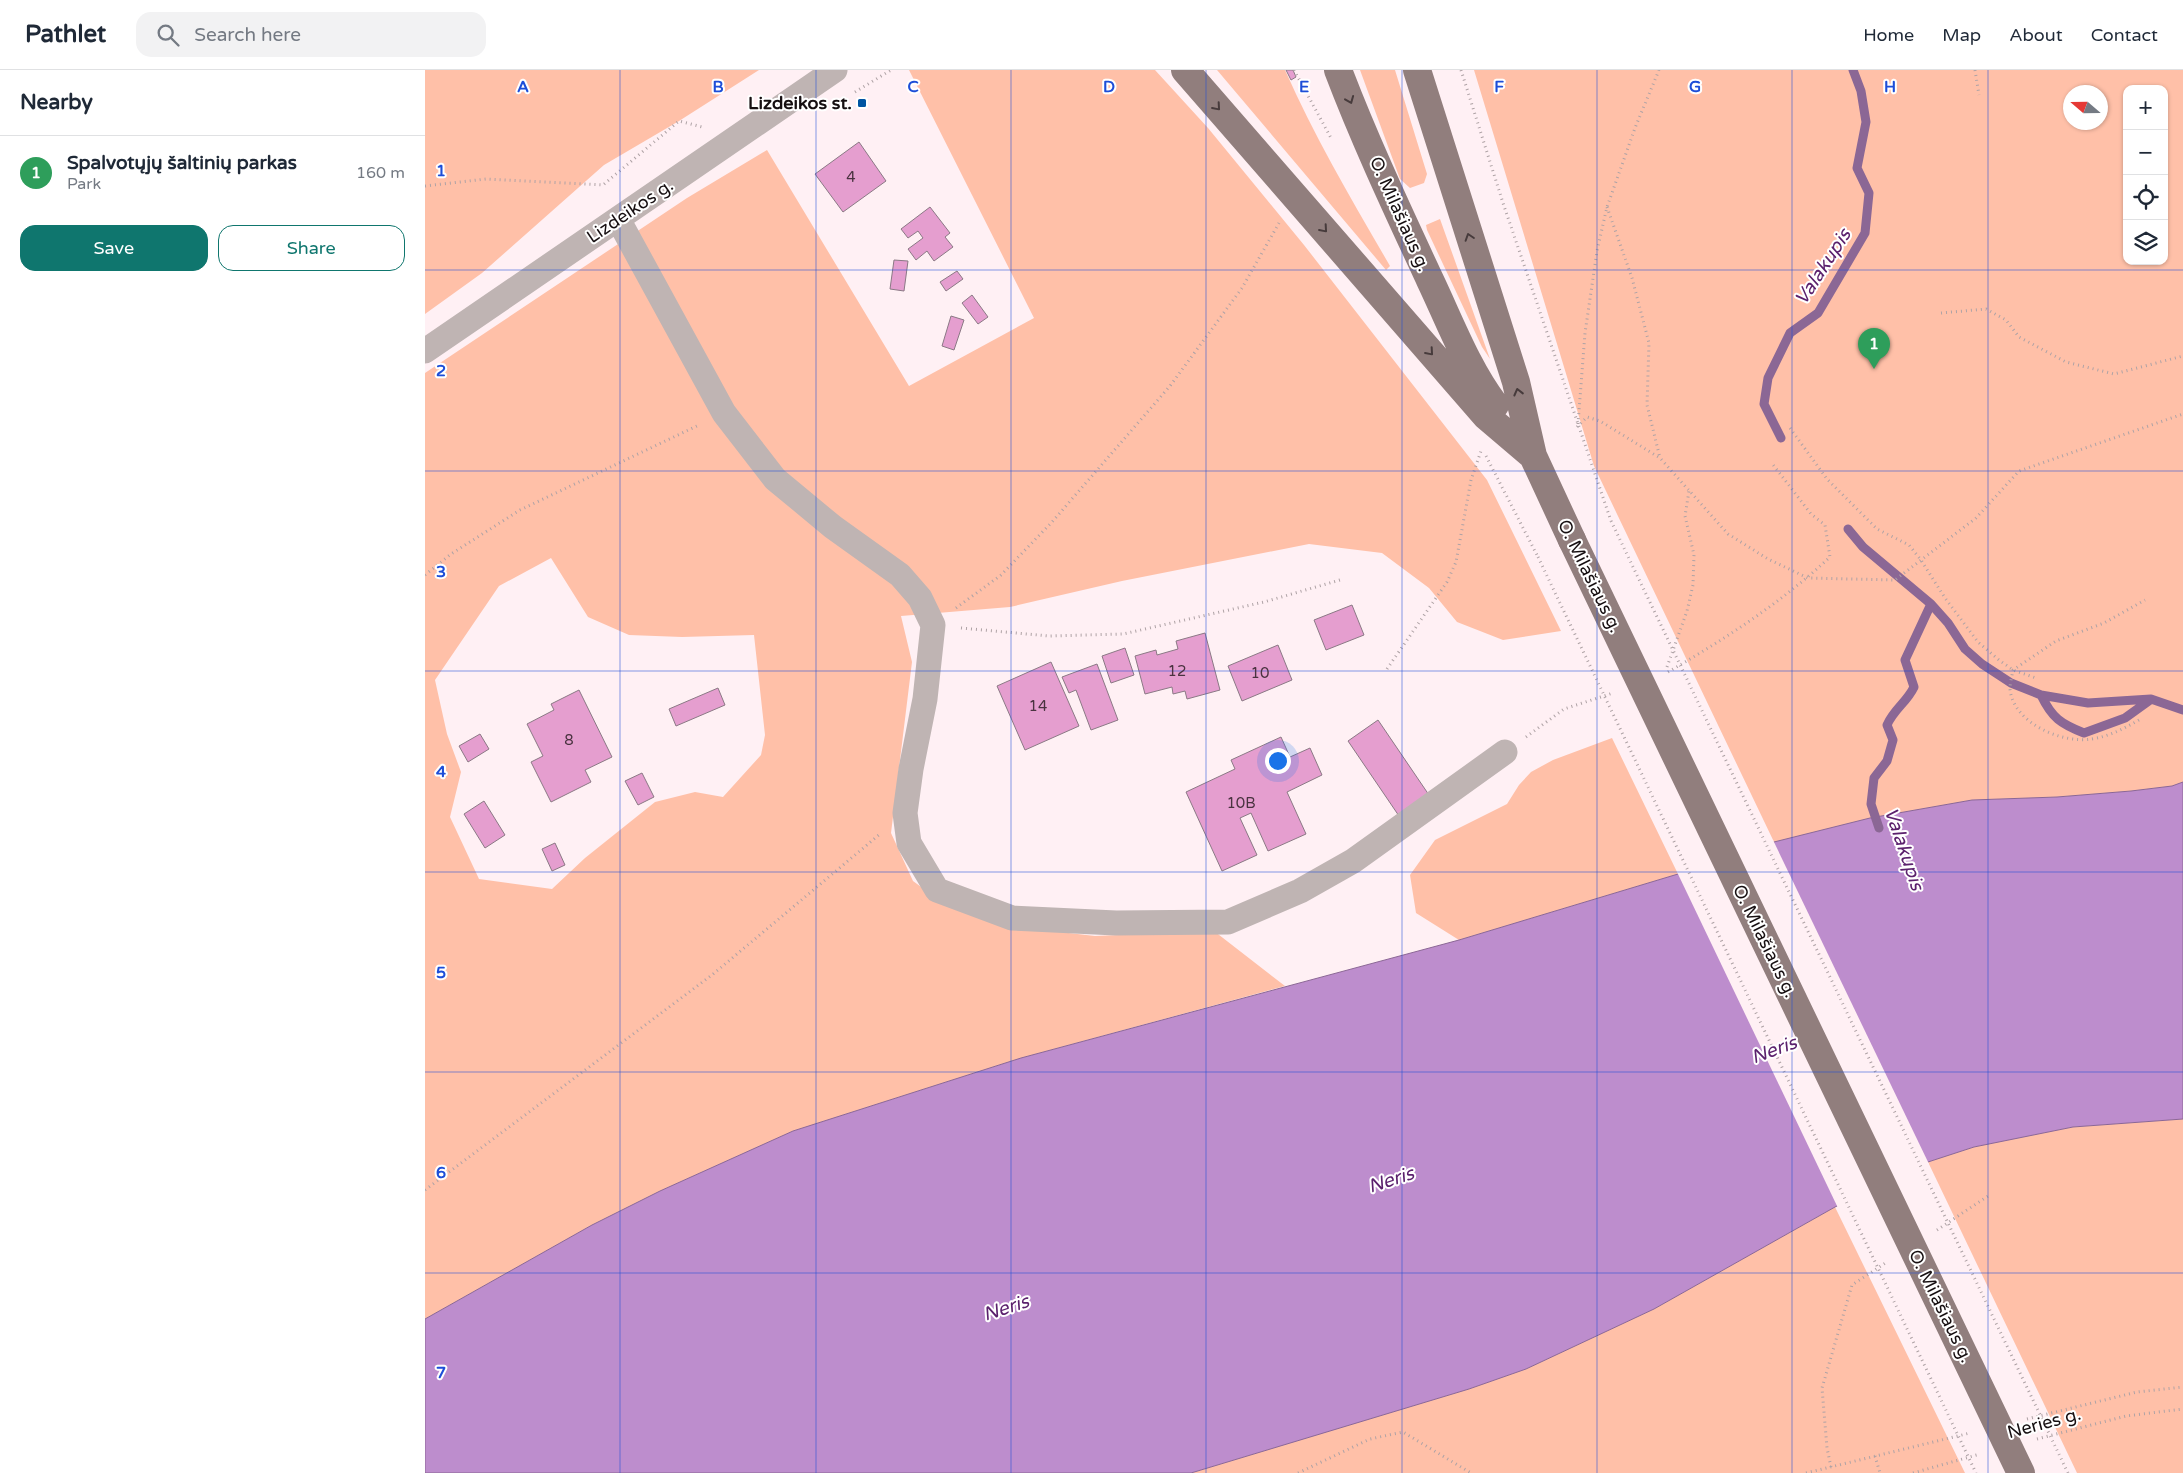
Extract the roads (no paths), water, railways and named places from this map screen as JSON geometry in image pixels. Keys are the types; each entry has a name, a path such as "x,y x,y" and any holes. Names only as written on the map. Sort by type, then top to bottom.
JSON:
{"main road":[{"path":"1185,70 1486,416 1533,456"},
{"name":"O. Milašiaus g.","path":"1338,70 1393,201 1480,385 1533,456 2021,1473"},
{"name":"O. Milašiaus g.","path":"1417,70 1516,382 1533,456"}],"street":[{"name":"Lizdeikos g.","path":"425,351 835,70"},
{"path":"618,219 724,413 775,479 833,527 900,575 920,598 933,625 925,699 911,769 905,813 909,842 937,890 1012,918 1116,923 1228,922 1300,891 1353,861 1505,752"}],"water":[{"name":"Neris","path":"2183,782 2183,1119 2073,1127 1974,1147 1928,1162 1835,1207 1654,1309 1526,1369 1469,1389 1191,1473 425,1473 425,1319 592,1225 660,1191 793,1131 1021,1058 1459,940 1678,874 1774,842 1870,818 1972,800 2057,797 2131,791 2172,786"}],"waterway":[{"name":"Valakupis","path":"1781,438 1764,404 1768,378 1790,333 1818,313 1865,233 1869,193 1857,168 1866,122 1861,91 1853,70"},
{"name":"Valakupis","path":"1848,529 1863,547 1931,604 1948,623 1965,649 1982,664 2011,683 2041,695 2088,703 2151,699 2183,710"},
{"name":"Valakupis","path":"1879,828 1871,804 1874,778 1887,761 1893,740 1887,725 1914,687 1905,660 1931,604"},
{"name":"Valakupis","path":"2041,695 2053,715 2063,723 2084,733 2125,718 2150,700"}],"place":[{"name":"Lizdeikos st.","path":"862,103"},
{"name":"Spalvotųjų šaltinių parkas","path":"1874,369"}]}
